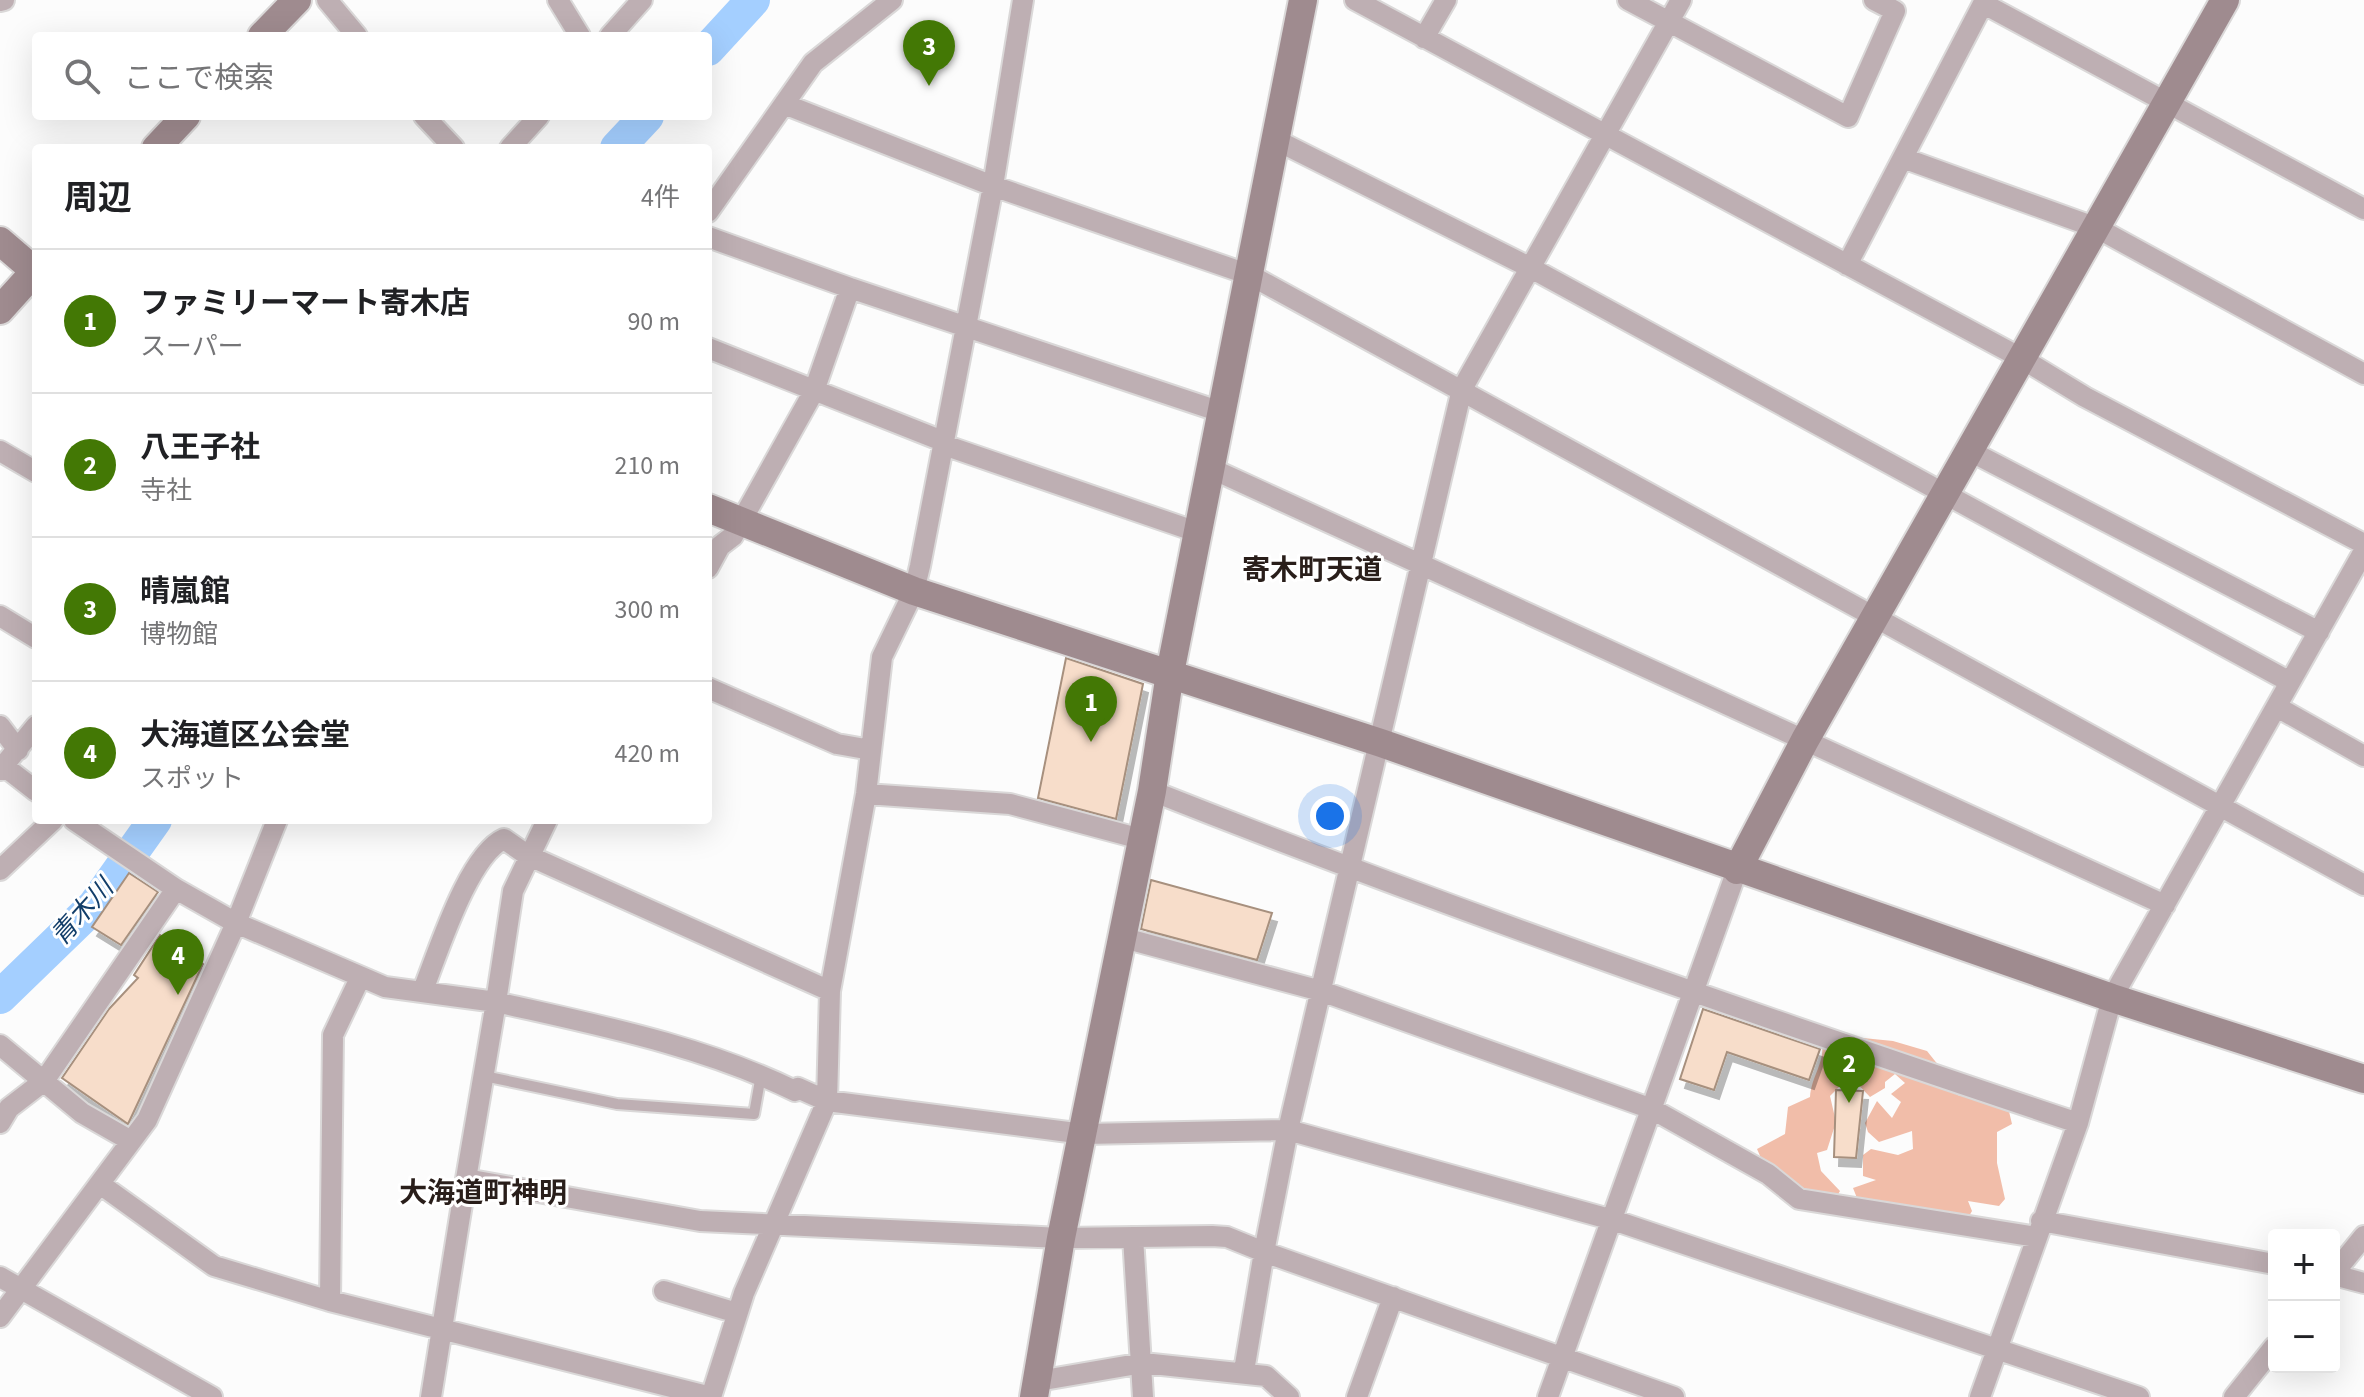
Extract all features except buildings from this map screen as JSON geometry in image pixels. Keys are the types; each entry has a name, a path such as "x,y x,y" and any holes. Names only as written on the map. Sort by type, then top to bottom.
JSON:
{"street":[{"path":"266,32 297,0"},
{"path":"327,0 354,32"},
{"path":"558,0 578,32"},
{"path":"614,32 642,0"},
{"path":"712,206 813,63 892,0"},
{"path":"100,1184 214,1266 330,1301 711,1397 737,1313 827,1101 830,991 866,794 882,657 914,591 967,327 1023,0"},
{"path":"1289,1397 1266,1376 1244,1371 1143,1363 1036,1389 1061,1238 1152,791 1170,673 1278,141 1303,0"},
{"path":"1355,0 2021,358 2085,397 2364,544"},
{"path":"1424,38 1446,0"},
{"path":"1628,0 1848,117 1895,11 1874,0"},
{"path":"1244,1371 1288,1130 1462,389 1681,0"},
{"path":"1548,1397 1737,870 1805,740 1944,492 2225,0"},
{"path":"1847,265 1984,2 2364,209"},
{"path":"784,104 993,186 1250,275 1876,614 2364,885"},
{"path":"160,144 182,120"},
{"path":"428,120 450,144"},
{"path":"514,144 535,120"},
{"path":"1278,141 1529,267 2290,682"},
{"path":"1903,158 2097,228 2364,374"},
{"path":"712,238 1221,412"},
{"path":"0,241 32,268"},
{"path":"0,310 32,274"},
{"path":"712,561 720,546 733,536 814,391 850,288"},
{"path":"712,350 944,443 1197,532"},
{"path":"1968,450 2319,632"},
{"path":"0,451 32,470"},
{"path":"1210,468 2165,905"},
{"path":"712,509 914,591 1381,743 1737,870 2112,998 2364,1079"},
{"path":"1980,1397 2078,1123 2112,998 2364,551"},
{"path":"0,616 32,636"},
{"path":"712,690 837,744 871,750"},
{"path":"2277,707 2364,756"},
{"path":"0,726 18,750"},
{"path":"32,731 2,768 32,788"},
{"path":"1152,791 1349,869 2078,1123"},
{"path":"866,794 1010,804 1141,839"},
{"path":"0,870 49,824"},
{"path":"80,824 176,889 236,923 385,987 496,1002 645,1036 761,1075 795,1091 798,1088 827,1101 1084,1134 1288,1130 1613,1220 2139,1397"},
{"path":"0,1317 147,1120 236,923 275,824"},
{"path":"431,1397 513,891 527,855 545,824"},
{"path":"423,990 466,883 495,843 504,839 527,855 830,991"},
{"path":"0,1123 9,1108 44,1081 176,889"},
{"path":"1120,937 1321,991 1652,1109 1768,1174 1799,1199 2039,1229 2268,1263"},
{"path":"330,1301 333,1035 360,978"},
{"path":"0,1045 82,1113 131,1141"},
{"path":"466,1179 700,1221 773,1227 1061,1238 1227,1237 1674,1397"},
{"path":"2340,1266 2364,1236"},
{"path":"1133,1237 1143,1397"},
{"path":"2340,1276 2364,1283"},
{"path":"0,1277 212,1397"},
{"path":"664,1291 737,1313"},
{"path":"1357,1397 1393,1297"},
{"path":"2234,1397 2268,1354"}],"lane":[{"path":"484,1076 617,1104 754,1114 761,1075"}],"shaded area":[{"path":"1833,1035 1893,1041 1927,1051 1939,1066 1941,1081 1950,1091 1960,1096 1964,1085 2006,1099 2012,1124 1997,1132 1997,1163 2005,1199 1999,1206 1968,1201 1972,1211 1964,1225 1859,1203 1853,1188 1876,1180 1863,1176 1863,1155 1871,1149 1898,1155 1913,1149 1912,1131 1879,1142 1868,1132 1865,1123 1877,1101 1892,1118 1901,1102 1891,1094 1905,1083 1895,1074 1885,1082 1885,1088 1870,1097 1850,1076 1830,1096 1836,1122 1827,1150 1817,1153 1821,1171 1840,1191 1834,1201 1805,1194 1768,1174 1757,1149 1785,1134 1788,1107 1810,1097 1821,1061 1821,1037"}],"waterway":[{"name":"青木川","path":"712,45 753,0"},
{"name":"青木川","path":"621,144 643,120"},
{"name":"青木川","path":"0,997 94,906 152,824"}],"place":[{"name":"晴嵐館","path":"929,86"},
{"name":"ファミリーマート寄木店","path":"1091,742"},
{"name":"大海道区公会堂","path":"178,995"},
{"name":"八王子社","path":"1849,1103"}],"district":[{"name":"寄木町天道","path":"1312,570"},
{"name":"大海道町神明","path":"483,1193"}]}
